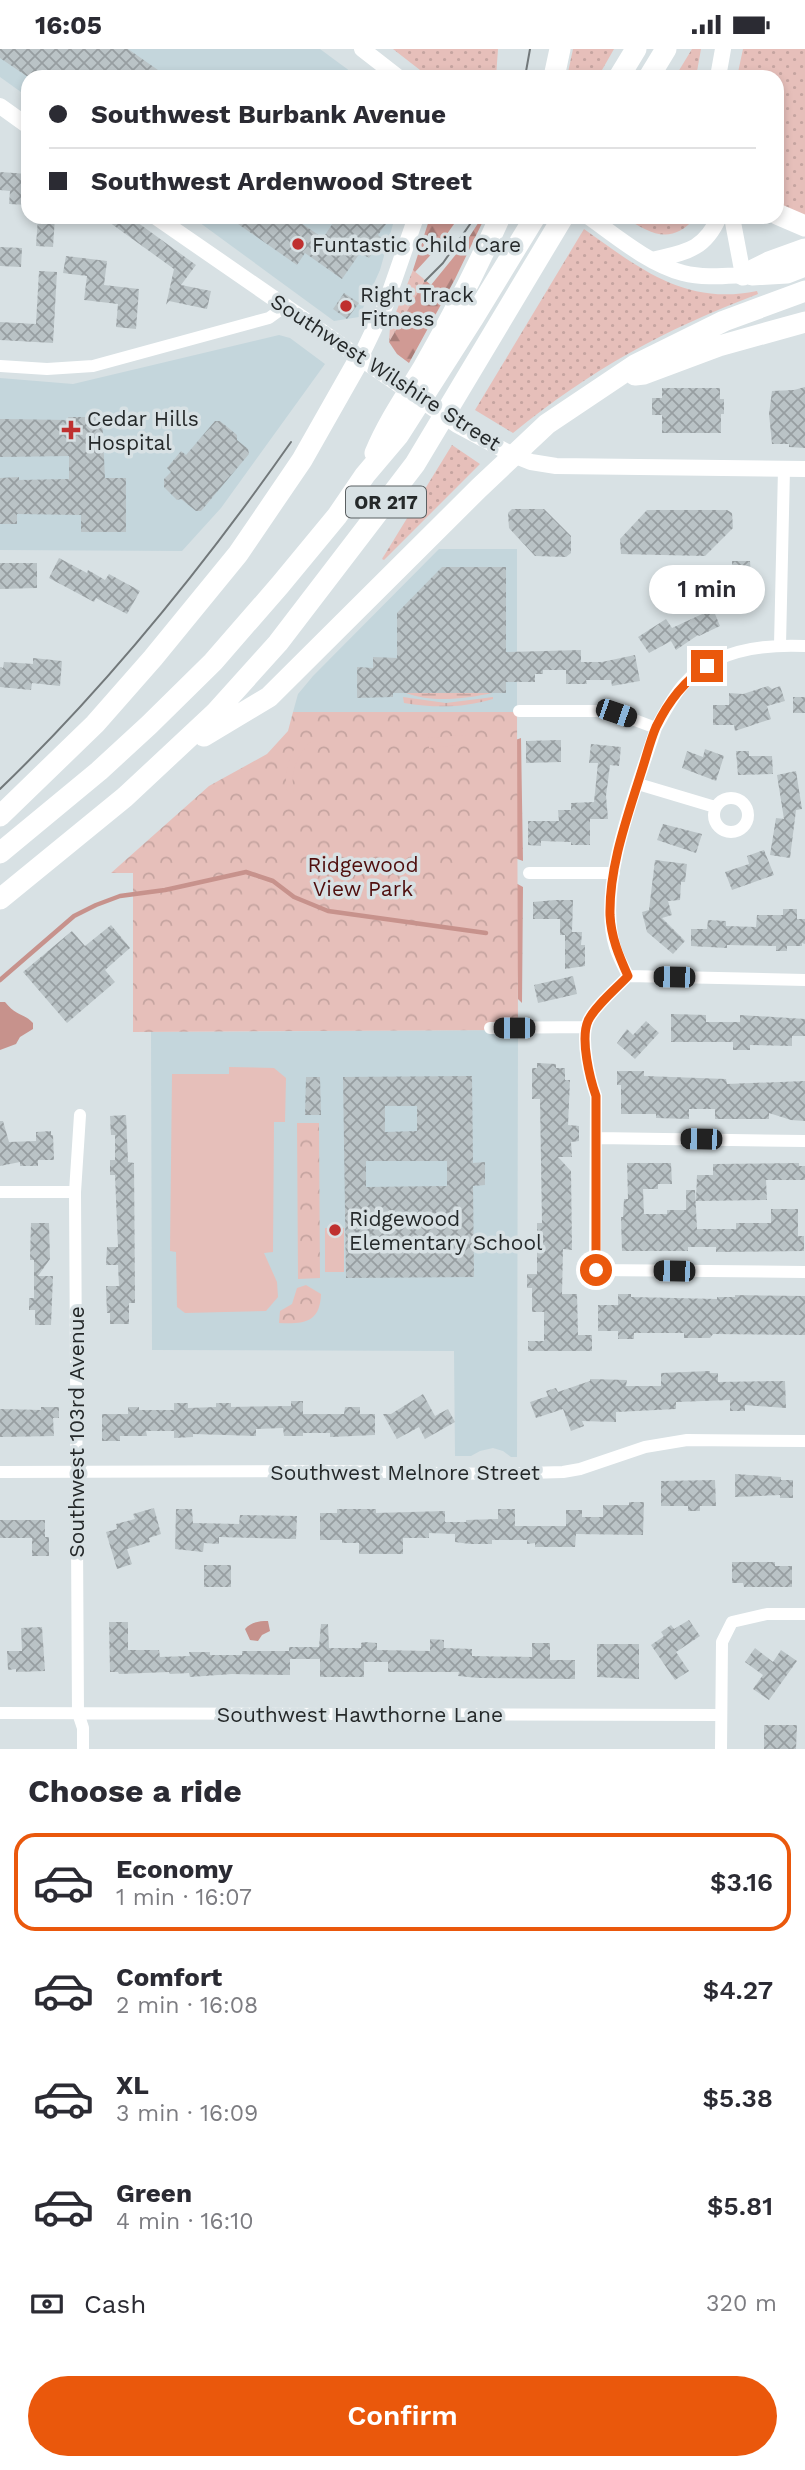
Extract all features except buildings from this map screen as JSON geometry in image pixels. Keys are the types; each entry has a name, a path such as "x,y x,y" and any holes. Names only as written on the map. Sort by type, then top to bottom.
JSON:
{"highway":[{"path":"556,70 560,49"},
{"path":"623,70 636,49"},
{"path":"653,70 666,49"},
{"path":"784,217 805,226"},
{"path":"365,475 386,428 473,276 497,224"},
{"name":"OR 217","path":"0,852 99,771 213,661 337,516 365,475 398,436 531,224"},
{"name":"OR 217","path":"0,899 125,797 215,713 278,643 415,464 559,224"},
{"path":"743,275 805,249"},
{"path":"743,275 788,273 805,266"},
{"path":"168,757 270,697 479,488 547,424 616,376 724,321 805,291"},
{"path":"616,376 644,374 719,346 805,322"},
{"path":"0,816 95,723 153,658 238,554 302,460 360,356"}],"street":[{"path":"362,49 389,70"},
{"path":"719,70 723,49"},
{"path":"0,106 21,121"},
{"name":"Southwest Wilshire Street","path":"166,224 477,437 510,454 540,464 583,468 805,469"},
{"path":"360,356 385,306 414,224"},
{"path":"598,224 652,260 669,269 696,276 743,275 733,224"},
{"path":"652,260 696,248 708,238 715,224"},
{"path":"0,366 47,369 93,366 269,318 287,305"},
{"path":"780,645 784,469"},
{"path":"628,976 615,946 610,914 614,873 656,727 682,686 707,666 735,652 765,645 805,646"},
{"path":"519,712 616,713 656,727"},
{"path":"638,784 715,807"},
{"path":"529,873 614,873"},
{"path":"805,980 628,976 591,1017 586,1027 588,1072 596,1096 596,1270 805,1272"},
{"path":"491,1028 586,1027"},
{"name":"Southwest 103rd Avenue","path":"80,1115 75,1192 75,1473 78,1713 83,1728 83,1749"},
{"path":"597,1138 805,1140"},
{"path":"0,1192 75,1192"},
{"name":"Southwest Melnore Street","path":"0,1472 563,1472 645,1447 687,1440 805,1441"},
{"path":"721,1749 722,1642 732,1622 767,1614 805,1615"},
{"name":"Southwest Hawthorne Lane","path":"0,1713 720,1715"}],"shaded area":[{"path":"0,49 320,49 348,70 21,70 21,92 0,77"},
{"path":"202,224 393,224 380,270 359,317 334,321"},
{"path":"279,335 290,338 325,364 221,508 182,551 0,550 0,378 73,384"},
{"path":"439,549 517,549 517,712 293,712 298,694 313,676"},
{"path":"0,1002 5,1002 30,1020 33,1029 20,1037 16,1044 0,1050"},
{"name":"Ridgewood Elementary School","path":"518,1030 517,1457 511,1457 493,1448 471,1456 455,1456 454,1351 152,1350 151,1032"},
{"path":"268,1621 270,1631 258,1641 250,1640 245,1629 255,1622"}],"green space":[{"path":"393,49 498,49 496,70 420,70"},
{"path":"573,49 614,49 602,70 568,70"},
{"path":"692,49 701,49 697,70 679,70"},
{"path":"743,49 805,49 805,220 784,210 784,70 738,70"},
{"path":"428,224 454,224 437,248 415,272 413,270"},
{"path":"478,224 482,224 409,363 397,354 389,342 425,280 431,285"},
{"path":"636,224 689,224 678,232 669,234"},
{"path":"584,229 644,270 685,288 707,293 757,291 758,294 691,322 630,353 571,390 513,433 475,410"},
{"path":"413,270 425,280 389,342 390,327"},
{"path":"452,445 480,464 384,560 382,559"},
{"path":"406,693 492,693 449,699"},
{"path":"403,697 446,703 493,699 460,706 427,706 404,703"},
{"name":"Ridgewood View Park","path":"293,712 517,712 518,1030 133,1032 133,873 111,873 209,786 267,754 288,731"},
{"path":"307,733 312,740 296,764 294,792 288,794 286,777 289,761 296,746"},
{"path":"466,735 466,744 429,748 428,738"},
{"path":"521,738 523,861 512,857 510,742"},
{"path":"514,882 523,887 522,1003 518,999"},
{"path":"229,1067 274,1068 286,1078 285,1122 274,1122 273,1252 264,1253 277,1282 278,1297 266,1311 185,1313 177,1307 176,1252 170,1251 172,1074 229,1074"},
{"path":"297,1123 319,1123 320,1278 298,1279"},
{"path":"325,1228 344,1228 344,1272 325,1272"},
{"path":"306,1285 321,1294 318,1311 303,1322 279,1323 280,1311 292,1304 297,1288"}],"waterway":[{"path":"0,980 74,916 96,905 120,896 165,890 246,872 273,881 294,897 328,911 486,933"}],"tram line":[{"path":"526,70 530,49"},
{"path":"425,281 443,263 470,224"},
{"path":"0,789 80,708 154,622 224,534 291,442"}],"place":[{"name":"Funtastic Child Care","path":"298,244"},
{"name":"Right Track Fitness","path":"346,306"},
{"name":"Cedar Hills Hospital","path":"71,430"},
{"name":"Ridgewood Elementary School","path":"335,1230"}],"route":[{"path":"596,1270 596,1096 588,1072 586,1027 591,1017 628,976 615,946 612,930 610,914 614,873 622,837 656,727 682,686 692,675 707,666"}]}
